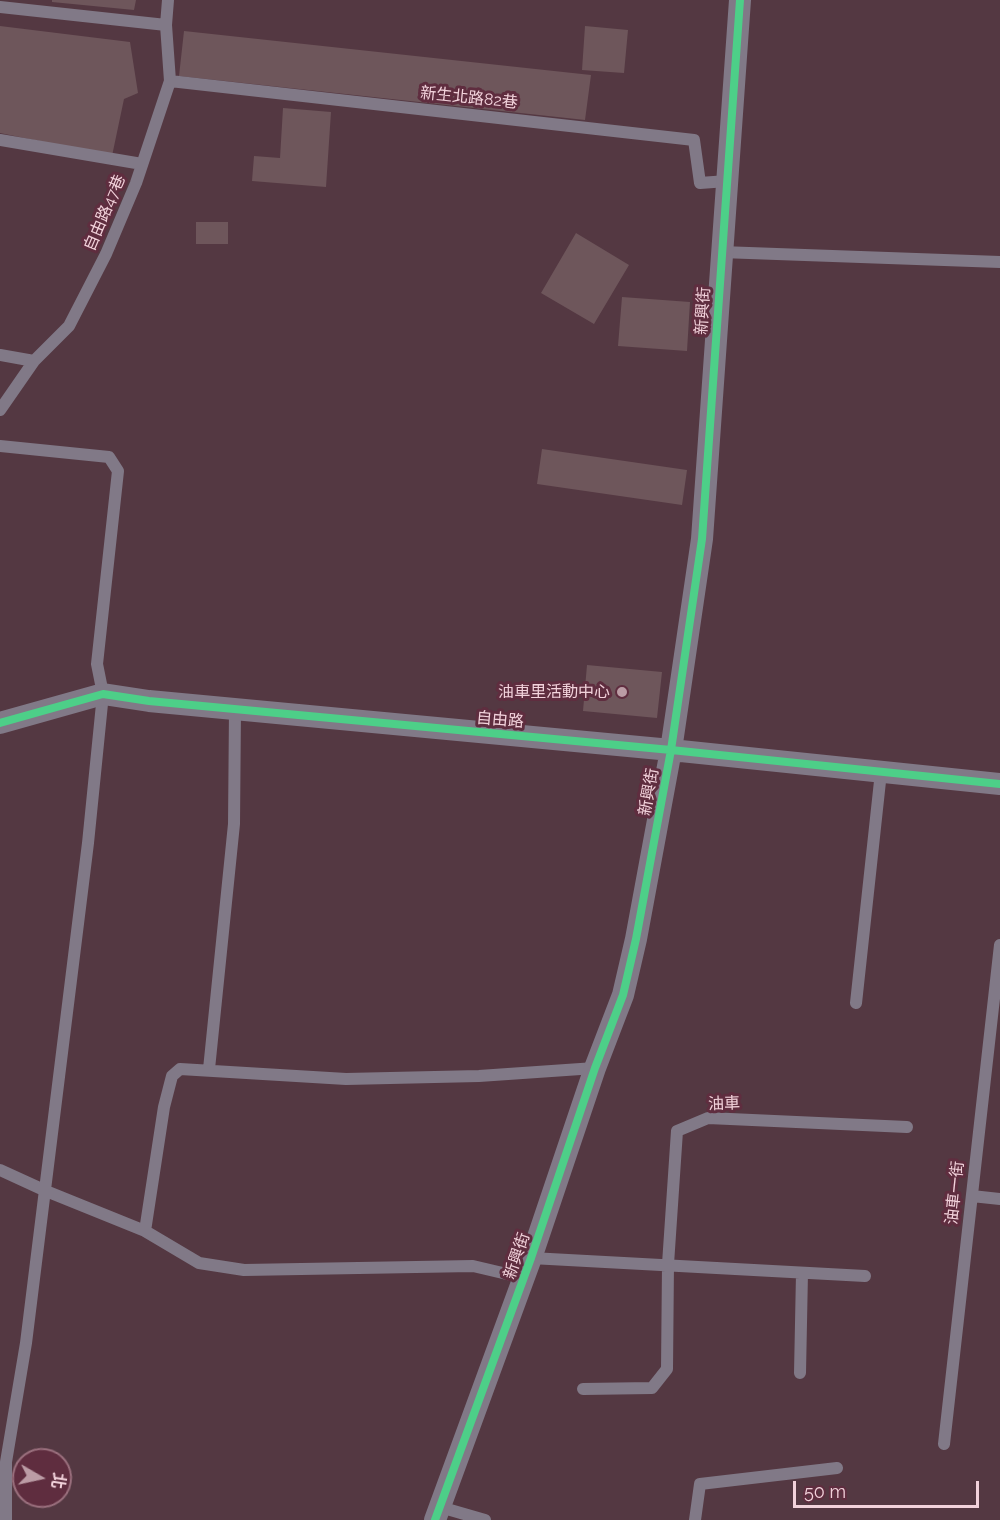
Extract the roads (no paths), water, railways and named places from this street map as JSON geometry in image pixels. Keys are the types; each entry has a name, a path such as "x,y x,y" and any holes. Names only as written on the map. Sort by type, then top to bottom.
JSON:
{"street":[{"name":"新興街","path":"437,1513 528,1268 595,1068 623,995 636,939 670,750 702,539 740,0"},
{"name":"自由路","path":"0,723 103,694 234,709 1000,784"}],"lane":[{"name":"自由路47巷","path":"0,410 34,361 69,326 106,254 142,164 170,81 166,25 168,0"},
{"path":"0,7 166,25"},
{"name":"新生北路82巷","path":"170,81 694,140 700,183 727,181"},
{"path":"0,140 142,164"},
{"path":"721,252 1000,262"},
{"path":"0,355 34,361"},
{"path":"0,447 110,457 118,471 97,664 103,694 88,843 26,1343 6,1462 6,1520"},
{"path":"209,1070 234,824 234,709"},
{"path":"856,1004 880,772"},
{"name":"油車一街","path":"944,1444 1000,945"},
{"path":"145,1231 164,1107 172,1076 180,1069 346,1078 479,1076 595,1068"},
{"name":"油車","path":"583,1389 652,1388 667,1369 668,1264 677,1131 708,1118 907,1126"},
{"path":"0,1170 145,1231 199,1263 244,1270 473,1266 528,1268 668,1264 865,1276"},
{"path":"972,1196 1000,1199"},
{"path":"800,1373 802,1273"},
{"path":"695,1520 700,1484 837,1468"},
{"path":"437,1513 485,1520"}],"place":[{"name":"油車里活動中心","path":"622,692"}]}
